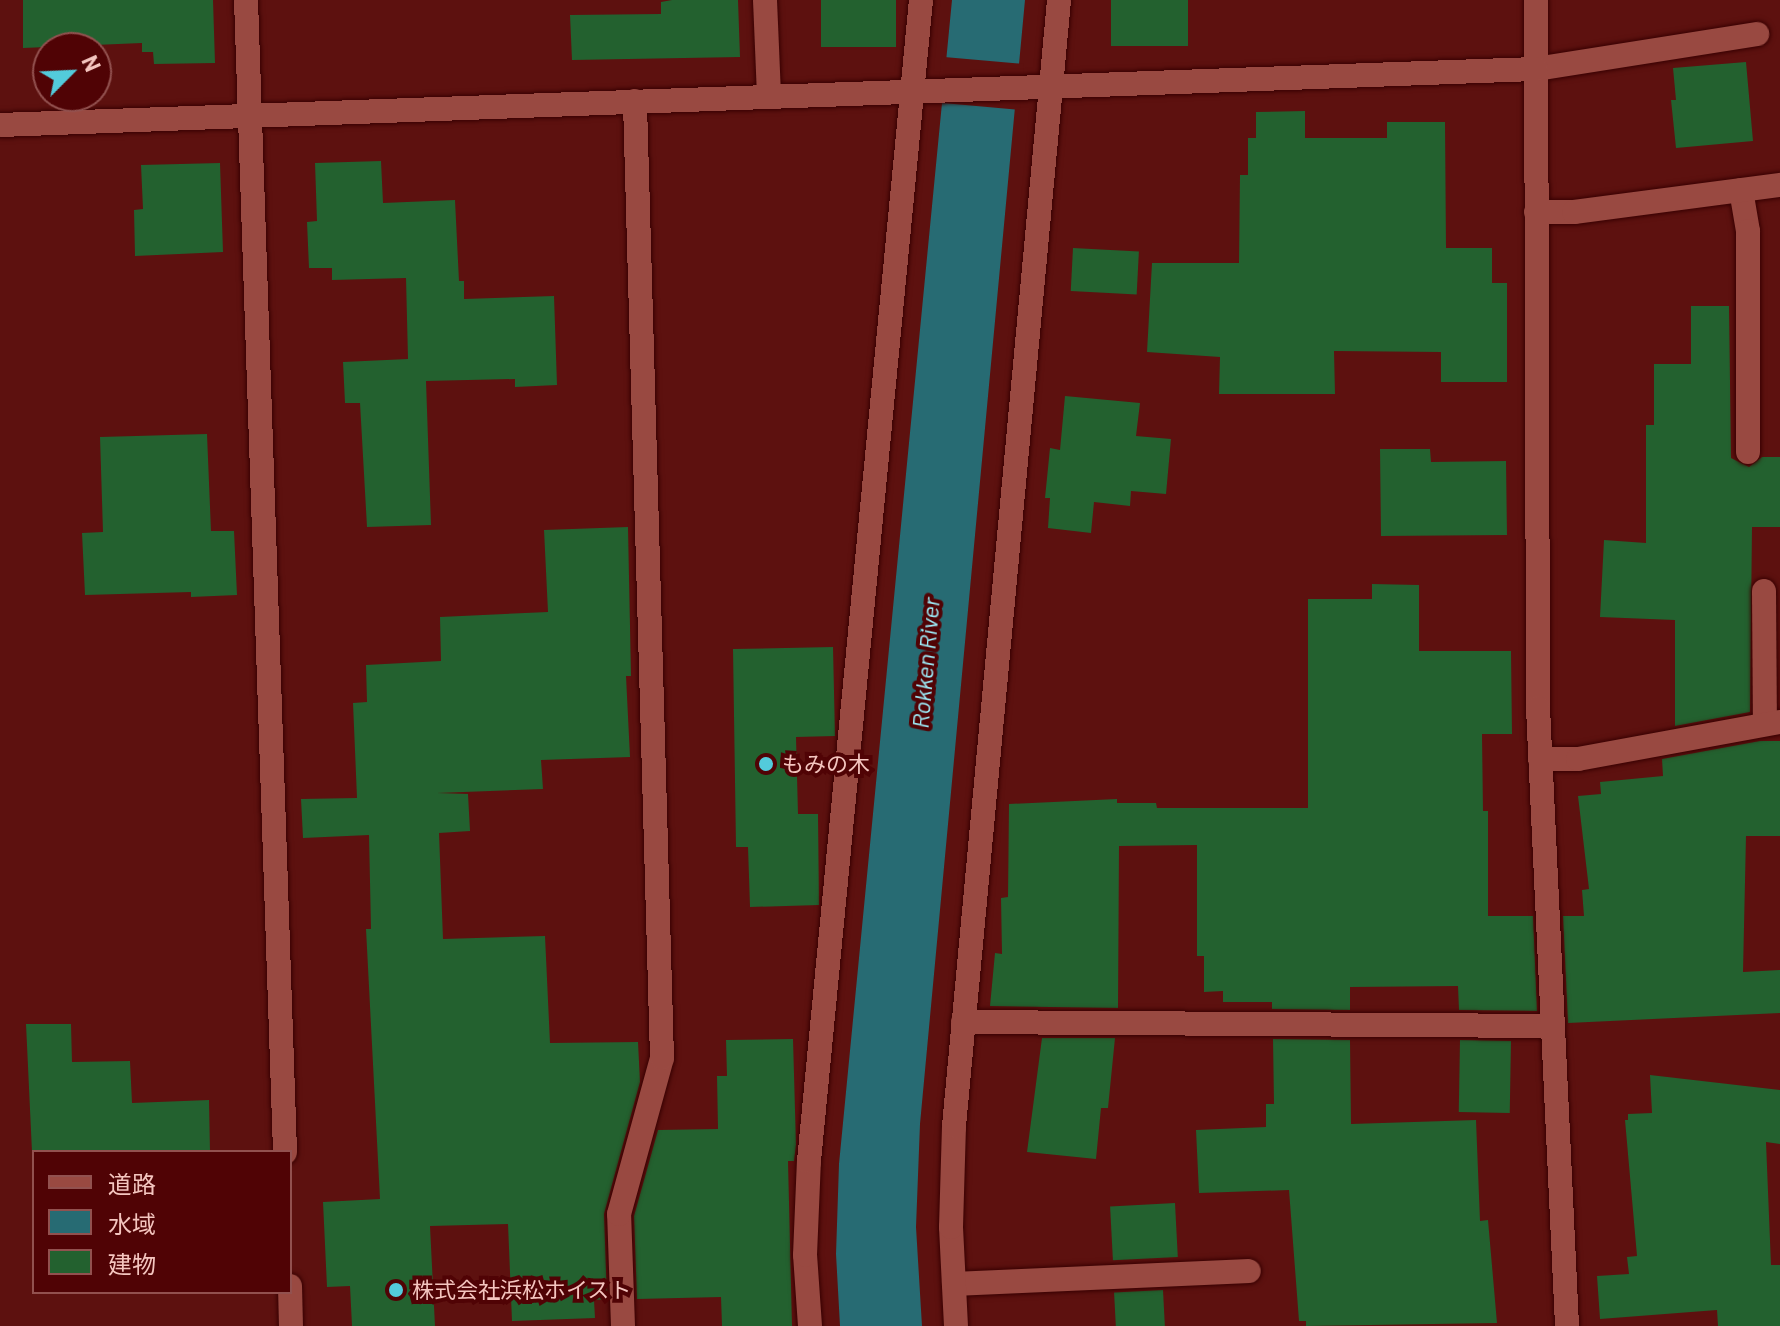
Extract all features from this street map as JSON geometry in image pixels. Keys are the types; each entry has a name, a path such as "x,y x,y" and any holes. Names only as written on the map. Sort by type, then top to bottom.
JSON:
{"street":[{"path":"246,0 285,1150"},
{"path":"765,0 769,96"},
{"path":"810,1326 805,1255 809,1161 920,91 921,0"},
{"path":"956,1326 954,1126 1042,86 1059,0"},
{"path":"1536,0 1540,759 1567,1326"},
{"path":"0,125 1536,69 1757,34"},
{"path":"623,1326 619,1214 662,1058 635,101"},
{"path":"1536,212 1574,212 1780,185"},
{"path":"1741,190 1748,231 1748,452"},
{"path":"1540,759 1578,759 1772,723 1764,591"},
{"path":"963,1022 1552,1026"},
{"path":"954,1284 1249,1271"},
{"path":"290,1294 291,1326"}],"water":[{"name":"Rokken River","path":"952,0 1025,0 920,1124 916,1227 922,1326 840,1326 836,1254 839,1164"}],"pier":[{"path":"941,57 1024,64 1020,110 937,103"}],"building":[{"path":"23,0 213,0 215,63 154,64 153,52 142,52 142,43 112,44 112,32 32,32 32,48 23,48"},
{"path":"738,0 740,57 572,60 570,15 661,14 661,2"},
{"path":"821,0 896,0 896,47 821,47"},
{"path":"1111,0 1188,0 1188,46 1111,46"},
{"path":"1746,62 1753,141 1676,148 1671,100 1676,100 1673,68"},
{"path":"1305,111 1305,138 1387,138 1387,122 1445,122 1446,248 1492,248 1492,283 1507,283 1507,382 1441,382 1441,352 1334,351 1335,394 1219,394 1220,357 1147,352 1152,263 1239,263 1240,175 1248,175 1248,138 1256,138 1256,112"},
{"path":"381,161 383,203 455,200 459,281 464,281 464,299 554,296 557,385 515,387 515,379 426,381 431,525 367,527 360,403 345,403 343,362 408,359 406,278 332,280 332,268 309,268 307,222 317,221 315,163"},
{"path":"220,163 223,252 135,256 134,210 143,209 141,165"},
{"path":"1073,248 1139,251 1137,294 1071,291"},
{"path":"1691,306 1729,306 1731,458 1749,467 1762,457 1780,457 1780,527 1752,527 1750,712 1675,726 1675,620 1600,617 1604,540 1646,543 1646,425 1654,425 1654,364 1691,364"},
{"path":"1065,396 1140,403 1136,436 1171,439 1166,494 1131,491 1130,506 1094,502 1091,533 1048,528 1050,498 1045,498 1050,448 1060,450"},
{"path":"207,434 211,531 234,531 237,595 191,597 191,592 85,595 82,533 103,532 100,437"},
{"path":"1380,449 1430,449 1431,462 1506,461 1507,535 1381,536"},
{"path":"628,527 631,676 626,676 630,757 541,760 543,789 437,793 468,794 470,831 439,833 443,939 545,936 550,1043 638,1042 640,1082 604,1214 607,1299 594,1300 595,1318 512,1321 508,1224 430,1226 435,1326 352,1326 350,1286 327,1287 323,1202 380,1199 366,929 371,929 369,835 303,838 301,799 357,798 353,703 367,702 366,665 441,661 440,617 548,612 544,530"},
{"path":"1372,584 1419,585 1419,651 1511,651 1512,734 1482,734 1483,811 1488,811 1488,916 1533,916 1537,1011 1459,1010 1458,986 1350,987 1350,1010 1272,1009 1272,1002 1223,1002 1223,991 1204,992 1204,956 1197,956 1197,845 1119,846 1118,1008 990,1006 995,953 1002,954 1001,898 1008,897 1009,804 1117,799 1117,803 1156,803 1157,808 1308,808 1308,599 1372,599"},
{"path":"833,647 835,736 796,737 798,814 818,814 819,905 750,907 748,847 736,847 733,649"},
{"path":"1760,741 1780,741 1780,836 1746,836 1743,972 1780,970 1780,1013 1568,1023 1563,916 1584,916 1582,890 1589,889 1578,796 1601,794 1600,782 1663,776 1662,759"},
{"path":"26,1024 71,1024 72,1062 130,1061 132,1103 209,1100 210,1150 32,1152"},
{"path":"1042,1038 1115,1038 1108,1108 1101,1108 1096,1159 1027,1152"},
{"path":"793,1039 796,1145 794,1161 788,1161 792,1326 722,1326 721,1297 637,1299 634,1216 658,1130 718,1129 717,1076 727,1076 726,1040"},
{"path":"1273,1039 1350,1040 1351,1124 1476,1120 1480,1221 1488,1220 1497,1323 1306,1326 1306,1321 1299,1321 1289,1190 1199,1193 1196,1130 1266,1127 1266,1104 1274,1104"},
{"path":"1460,1040 1511,1041 1510,1113 1459,1112"},
{"path":"1650,1075 1780,1090 1780,1144 1766,1142 1771,1265 1780,1265 1780,1326 1718,1326 1717,1310 1600,1319 1597,1276 1629,1274 1627,1257 1637,1256 1625,1120 1628,1120 1628,1114 1652,1113"},
{"path":"1175,1203 1178,1257 1113,1260 1110,1206"},
{"path":"1163,1290 1165,1326 1116,1326 1114,1293"}],"place":[{"name":"もみの木","path":"766,764"},
{"name":"株式会社浜松ホイスト","path":"396,1290"}]}
